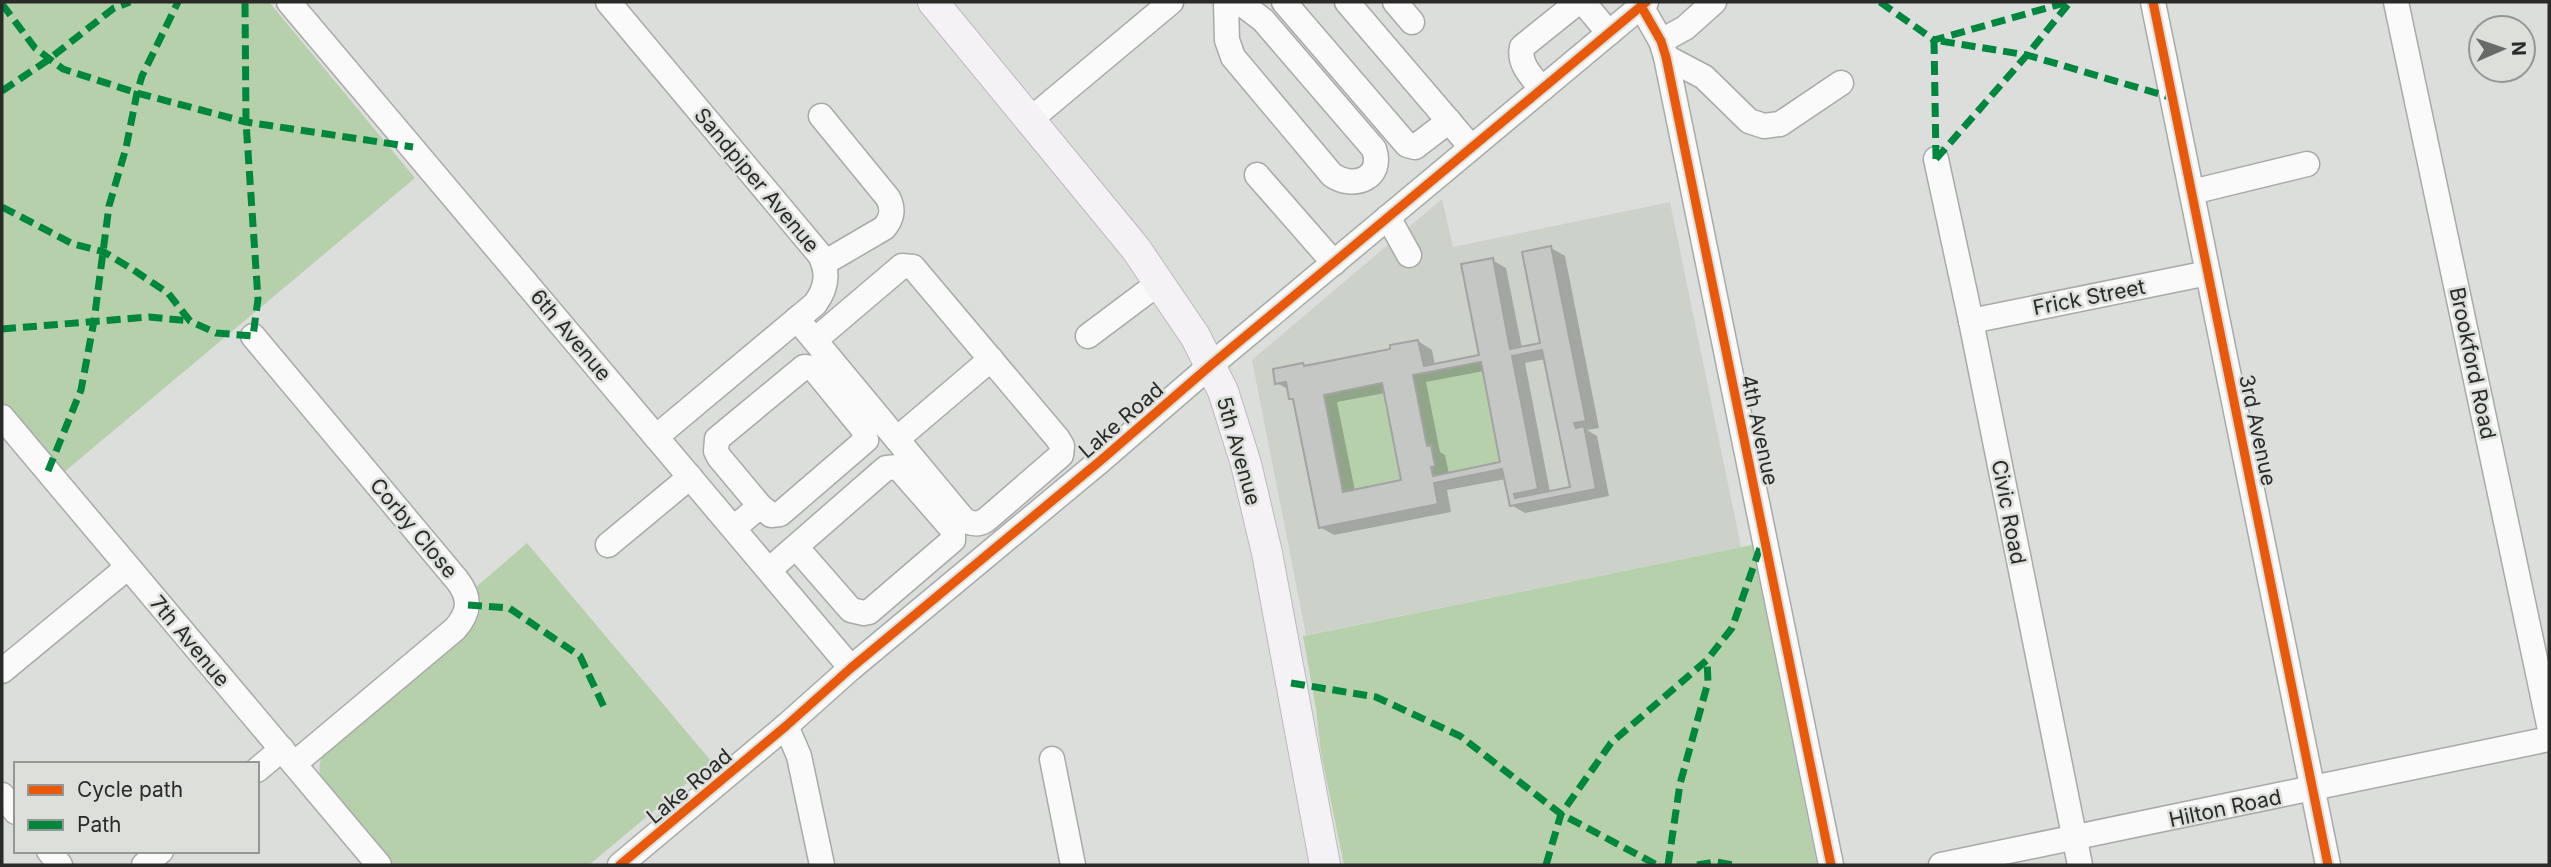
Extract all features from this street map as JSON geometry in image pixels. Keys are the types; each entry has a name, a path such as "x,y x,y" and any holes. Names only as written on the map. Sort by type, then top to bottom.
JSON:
{"main road":[{"name":"5th Avenue","path":"933,2 1136,248 1211,365 1233,419 1257,510 1325,865"}],"street":[{"name":"6th Avenue","path":"289,2 851,668"},
{"name":"Sandpiper Avenue","path":"608,2 812,244 824,263 826,277 821,296 797,319 656,436"},
{"path":"1031,119 1171,2"},
{"path":"1226,2 1227,40 1233,57 1332,175 1350,183 1365,179 1376,163 1374,149 1263,20 1239,2"},
{"path":"1284,2 1407,145 1415,146 1449,121"},
{"path":"1347,2 1471,147"},
{"path":"1395,2 1412,22"},
{"path":"1542,89 1524,65 1521,58 1522,47 1580,2 1609,33"},
{"path":"1714,2 1663,49 1704,77 1749,121 1764,126 1780,124 1841,83"},
{"name":"3rd Avenue","path":"2153,2 2328,865"},
{"name":"Brookford Road","path":"2396,2 2549,725"},
{"name":"Lake Road","path":"620,865 1211,365 1644,4"},
{"name":"4th Avenue","path":"1644,4 1663,49 1831,865"},
{"path":"821,116 888,198 892,211 884,228 824,263"},
{"name":"Civic Road","path":"1936,159 2080,865"},
{"path":"2192,192 2307,164"},
{"path":"1257,175 1334,263"},
{"path":"1388,217 1409,255"},
{"path":"797,319 964,520 970,523 983,522 997,512 1058,459 1062,451 1058,439 992,359 917,270 907,265 902,266 815,340"},
{"name":"Frick Street","path":"1971,321 2208,273"},
{"path":"1088,336 1160,282"},
{"name":"Corby Close","path":"253,337 457,580 467,593 468,605 465,618 455,629 288,757 259,769"},
{"path":"897,439 992,359"},
{"path":"804,367 813,368 863,429 866,440 780,514 771,515 760,506 719,457 716,451 717,439 804,367"},
{"name":"7th Avenue","path":"2,416 379,865"},
{"path":"769,570 890,466 898,467 955,535 953,540 869,612 864,613 851,610 796,547"},
{"path":"608,545 690,477"},
{"path":"734,528 760,506"},
{"path":"2,671 128,567"},
{"path":"786,726 799,756 822,865"},
{"name":"Hilton Road","path":"1941,865 2549,739"},
{"path":"1052,759 1073,865"},
{"path":"2,795 14,810"},
{"path":"144,865 159,853"}],"shaded area":[{"path":"1442,199 1453,247 1670,202 1741,547 1306,635 1252,360"}],"green space":[{"path":"2,2 269,2 415,178 63,473 2,401"},
{"path":"1481,362 1500,462 1433,476 1431,467 1435,466 1431,445 1427,446 1413,375"},
{"path":"1382,383 1401,480 1343,492 1324,395"},
{"path":"527,543 712,762 589,865 392,865 323,782 319,770 322,757 326,749 476,622 482,605 476,587"},
{"path":"1752,545 1817,865 1344,865 1321,753 1303,636"}],"building":[{"path":"1551,246 1586,421 1574,423 1576,428 1584,426 1596,489 1510,506 1502,469 1434,483 1438,504 1319,528 1293,399 1289,399 1286,382 1275,384 1273,369 1303,363 1304,366 1390,349 1390,345 1418,340 1424,366 1479,355 1461,264 1493,258 1510,349 1540,343 1522,252","holes":["1542,350 1570,487 1515,498 1514,494 1538,489 1512,356","1481,362 1500,462 1433,476 1431,467 1435,466 1431,445 1427,446 1413,375","1382,383 1401,480 1343,492 1324,395"]}],"marked path":[{"path":"2,91 48,60 114,8 130,2"},
{"path":"48,471 81,390 94,321 109,206 126,148 137,93 142,76 178,2"},
{"path":"2,207 73,244 104,252 168,293 190,321 216,333 253,336 258,299 246,122 245,2"},
{"path":"1880,2 1934,40 2068,2"},
{"path":"1936,159 2070,2"},
{"path":"2,4 35,48 63,69 137,93 246,122 413,147"},
{"path":"1936,159 1934,40 2027,55 2173,98"},
{"path":"2,329 149,317 190,321"},
{"path":"1546,865 1561,814 1611,743 1707,660 1732,628 1762,542"},
{"path":"468,605 509,608 580,656 604,707"},
{"path":"1668,865 1680,784 1708,682 1707,660"},
{"path":"1291,683 1376,697 1460,736 1561,814 1657,865"},
{"path":"1697,865 1716,862 1733,865"}],"cycle path":[{"path":"620,865 1211,365 1646,2"},
{"path":"2153,2 2328,865"},
{"path":"1641,6 1661,41 1666,57 1831,865"}]}
